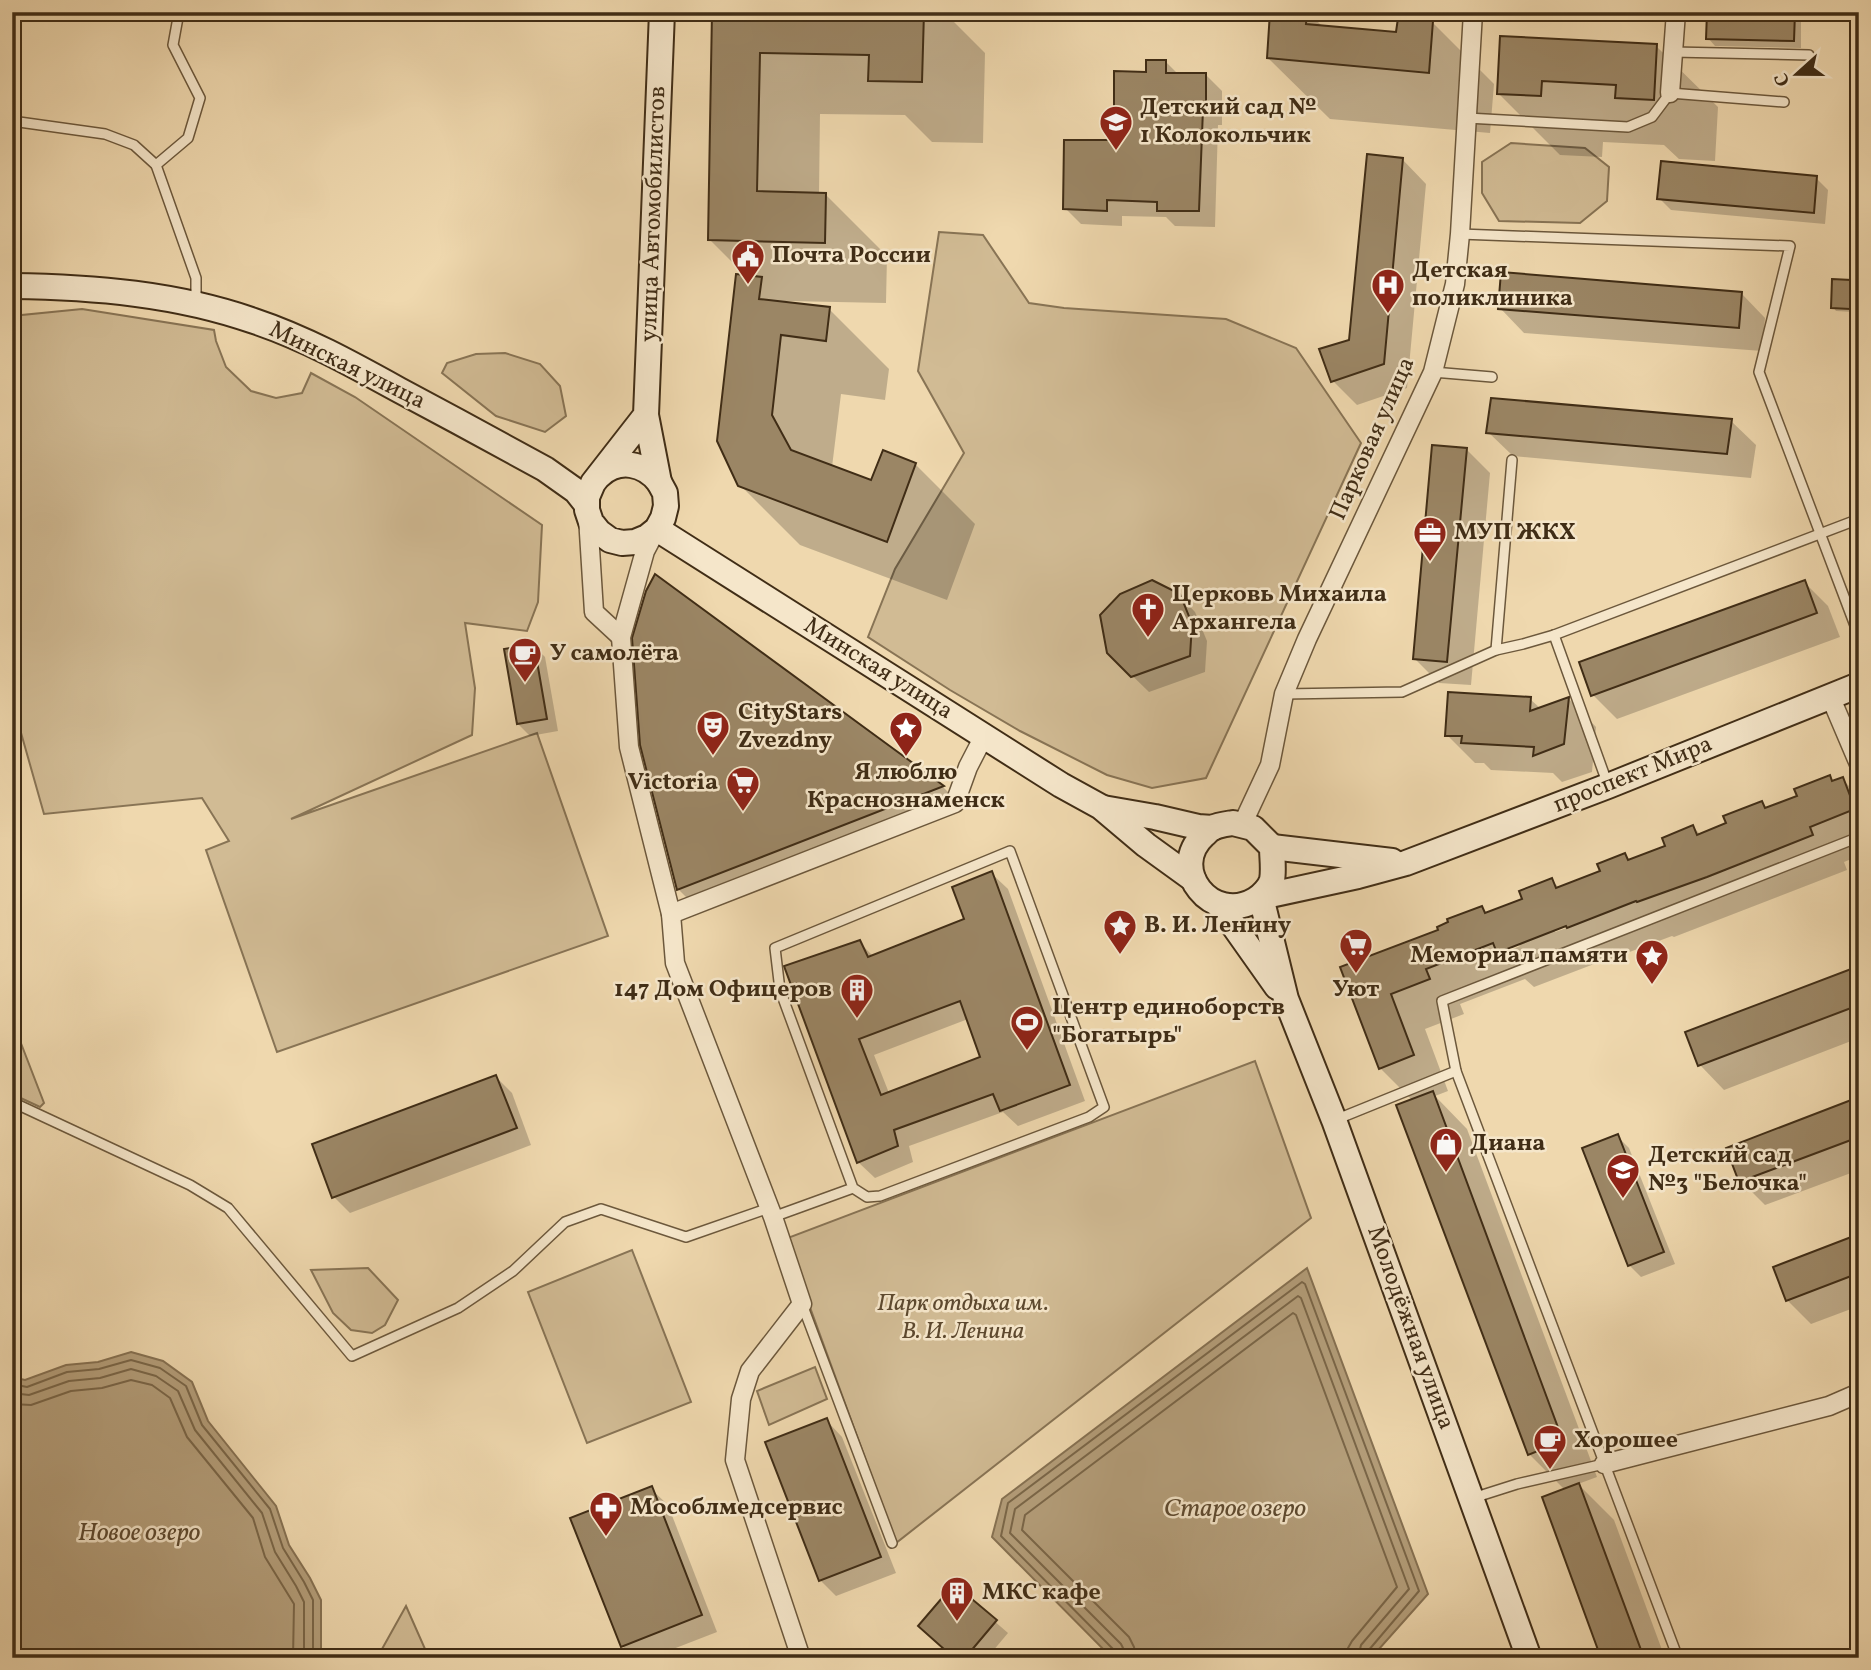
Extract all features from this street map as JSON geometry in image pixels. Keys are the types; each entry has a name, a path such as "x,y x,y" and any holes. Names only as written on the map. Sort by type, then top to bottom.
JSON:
{"street":[{"name":"улица Автомобилистов","path":"657,529 666,506 665,493 659,482 646,415 662,12"},
{"name":"Парковая улица","path":"1242,825 1270,765 1284,694 1307,639 1433,372 1455,284 1473,12"},
{"path":"1670,93 1676,12"},
{"name":"Минская улица","path":"12,286 118,292 196,305 253,320 324,350 545,469 578,480 591,494"},
{"path":"646,415 591,494 592,522 599,532 610,540 622,543 635,542 657,529"},
{"path":"621,637 594,612 591,494 604,471 614,466 634,465 644,468 659,482"},
{"path":"657,529 645,551 621,637 629,747 671,914 675,964 771,1213 802,1304 750,1371 741,1399 735,1460 801,1658"},
{"name":"Минская улица","path":"657,529 1061,785 1101,807 1146,845 1193,879"},
{"name":"проспект Мира","path":"1261,897 1406,863 1608,786 1859,685"},
{"path":"1830,696 1859,764"},
{"path":"671,914 956,803 968,767 984,736"},
{"name":"Минская улица","path":"1101,807 1213,828"},
{"path":"1233,822 1242,825 1253,828 1272,847 1272,881 1261,897 1247,905 1219,905 1203,895 1193,879 1191,855 1197,842 1213,828 1233,822"},
{"name":"проспект Мира","path":"1272,847 1406,863"},
{"name":"Молодёжная улица","path":"1261,897 1286,999 1334,1120 1530,1658"},
{"name":"Молодёжная улица","path":"1219,905 1286,999"},
{"path":"1604,1464 1829,1406 1859,1393"}],"lane":[{"path":"156,164 188,138 200,98 173,45 178,12"},
{"path":"1673,52 1809,55"},
{"path":"1467,118 1628,127 1652,117 1670,93 1784,102"},
{"path":"12,121 105,134 134,145 156,164 196,278 196,305"},
{"path":"1460,234 1790,246 1759,372 1859,636"},
{"path":"1433,372 1492,377"},
{"path":"1496,650 1512,460"},
{"path":"1284,694 1402,692 1496,650 1555,635 1859,519"},
{"path":"1555,635 1608,786"},
{"path":"1678,1658 1456,1071 1442,1001 1859,837"},
{"path":"12,1102 190,1185 228,1208 352,1356 458,1308 513,1271 565,1222 601,1209 686,1237 853,1188 867,1197 880,1196 1089,1117 1104,1107 1010,851 775,948 780,990 853,1188"},
{"path":"1334,1120 1456,1071"},
{"path":"802,1304 892,1543"},
{"path":"1472,1498 1517,1484 1604,1464"}],"green space":[{"path":"1511,143 1585,148 1609,167 1607,201 1580,223 1499,221 1482,193 1482,162"},
{"path":"939,232 983,235 1029,303 1064,308 1226,319 1296,348 1361,443 1206,778 1152,788 1107,775 1020,731 868,637 895,569 964,453 918,371"},
{"path":"82,309 214,330 226,367 251,391 276,398 302,393 311,373 355,397 542,525 538,602 527,631 465,623 475,688 472,735 291,819 537,733 608,936 277,1052 206,850 229,841 202,798 44,814 12,701 12,316"},
{"path":"505,353 540,364 560,386 566,416 545,432 496,416 442,373 447,363 476,354"},
{"path":"12,1020 44,1103 40,1107 12,1094"},
{"name":"Парк отдыха им. В. И. Ленина","path":"1255,1061 1311,1218 896,1543 785,1239"},
{"path":"632,1250 691,1402 587,1443 528,1292"},
{"path":"368,1268 398,1300 385,1325 372,1333 351,1330 333,1313 311,1270"},
{"path":"815,1367 827,1399 769,1425 757,1391"},
{"path":"406,1606 429,1658 377,1658"}],"water":[{"name":"Старое озеро","path":"1307,1268 1428,1594 1371,1658 1112,1658 992,1537 1002,1499"},
{"name":"Новое озеро","path":"131,1352 163,1361 192,1382 208,1421 276,1506 289,1545 321,1600 321,1653 318,1658 12,1658 12,1377 25,1380 66,1365 98,1362"}],"building":[{"path":"712,12 924,12 922,82 868,81 869,55 760,53 757,191 826,193 825,243 708,240"},
{"path":"1270,12 1307,12 1306,24 1396,32 1398,18 1433,21 1429,73 1267,58"},
{"path":"1707,12 1795,12 1794,41 1706,39"},
{"path":"1500,36 1657,44 1654,100 1615,98 1616,85 1542,81 1541,96 1497,94"},
{"path":"1146,60 1166,60 1166,73 1206,73 1199,211 1157,211 1157,202 1107,200 1107,211 1063,209 1064,140 1122,140 1122,108 1114,108 1114,71 1146,72"},
{"path":"1367,154 1403,158 1384,364 1331,382 1319,349 1349,340"},
{"path":"1661,161 1817,176 1814,213 1657,199"},
{"path":"1501,272 1742,292 1739,328 1498,309"},
{"path":"736,274 762,277 759,299 830,307 826,341 781,335 772,415 791,450 871,480 883,450 916,463 887,542 738,486 717,441"},
{"path":"1832,279 1851,280 1850,309 1831,308"},
{"path":"1491,398 1732,419 1727,454 1486,433"},
{"path":"1432,445 1467,448 1447,662 1413,659"},
{"path":"655,574 944,786 677,890 640,745 632,638 646,591"},
{"name":"Церковь Михаила Архангела","path":"1152,580 1180,594 1192,624 1190,656 1131,677 1107,653 1100,615 1120,594"},
{"path":"1805,580 1817,613 1591,696 1579,662"},
{"name":"У самолёта","path":"534,644 547,719 517,724 504,649"},
{"path":"1448,692 1531,697 1530,711 1569,697 1564,744 1533,756 1534,747 1461,743 1462,736 1445,736"},
{"path":"1830,775 1832,781 1843,777 1855,809 1810,827 1813,835 1707,877 1497,953 1493,943 1426,969 1430,979 1391,994 1414,1055 1379,1069 1340,967 1438,930 1437,927 1448,922 1447,919 1482,906 1485,913 1522,899 1519,891 1552,878 1556,888 1600,871 1597,864 1625,853 1628,860 1665,846 1662,838 1693,825 1697,835 1726,823 1723,816 1762,801 1765,808 1797,796 1794,789"},
{"name":"147 Дом Офицеров","path":"992,871 1070,1085 1000,1111 993,1094 894,1130 898,1146 857,1163 784,966 860,940 868,957 964,919 952,887","holes":["960,1001 980,1057 881,1095 859,1039"]},
{"path":"1859,966 1859,1005 1698,1066 1685,1032"},
{"path":"496,1075 517,1128 332,1198 312,1144"},
{"path":"1433,1091 1563,1441 1528,1455 1396,1105"},
{"path":"1859,1097 1859,1137 1739,1182 1726,1148"},
{"name":"Детский сад №3 \"Белочка\"","path":"1618,1134 1664,1252 1628,1266 1582,1148"},
{"path":"1859,1234 1859,1273 1786,1301 1773,1267"},
{"path":"827,1418 881,1557 819,1581 765,1442"},
{"path":"1579,1483 1644,1658 1601,1658 1542,1497"},
{"path":"652,1486 702,1615 621,1647 570,1518"},
{"name":"МКС кафе","path":"954,1584 997,1620 965,1658 954,1658 918,1626"}],"place":[{"name":"Детский сад № 1 Колокольчик","path":"1116,152"},
{"name":"Почта России","path":"748,286"},
{"name":"Детская поликлиника","path":"1388,315"},
{"name":"МУП ЖКХ","path":"1430,563"},
{"name":"Церковь Михаила Архангела","path":"1148,639"},
{"name":"У самолёта","path":"525,684"},
{"name":"CityStars Zvezdny","path":"713,757"},
{"name":"Я люблю Краснознаменск","path":"906,758"},
{"name":"Victoria","path":"743,813"},
{"name":"В. И. Ленину","path":"1120,956"},
{"name":"Уют","path":"1356,975"},
{"name":"Мемориал памяти","path":"1652,986"},
{"name":"147 Дом Офицеров","path":"857,1020"},
{"name":"Центр единоборств \"Богатырь\"","path":"1027,1052"},
{"name":"Диана","path":"1446,1174"},
{"name":"Детский сад №3 \"Белочка\"","path":"1623,1200"},
{"name":"Хорошее","path":"1550,1471"},
{"name":"Мособлмедсервис","path":"606,1538"},
{"name":"МКС кафе","path":"957,1623"}]}
